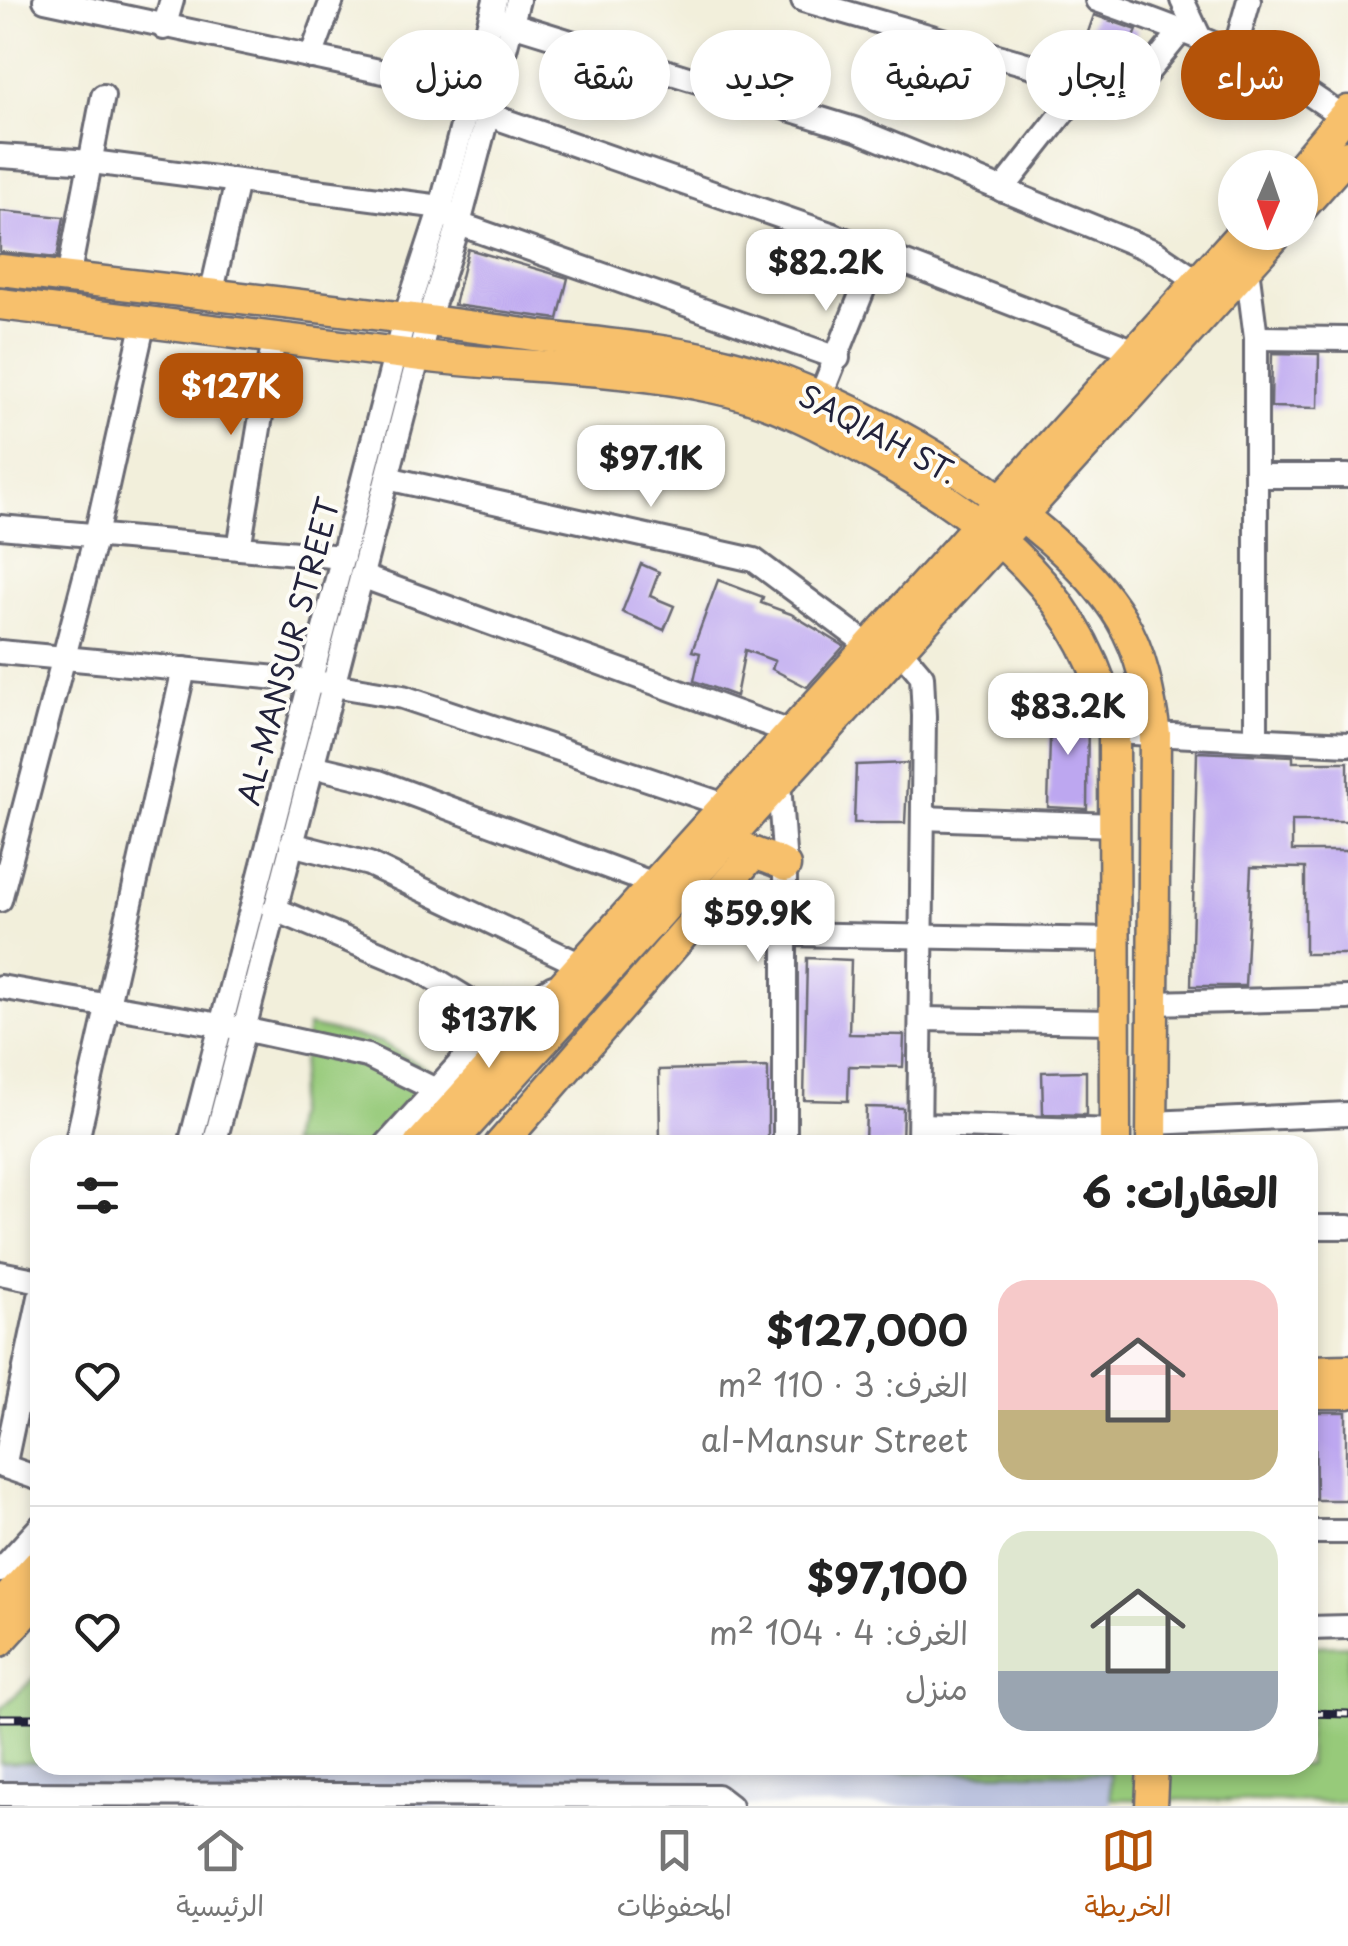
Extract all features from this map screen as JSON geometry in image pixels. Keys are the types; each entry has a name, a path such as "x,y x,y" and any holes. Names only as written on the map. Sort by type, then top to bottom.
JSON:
{"main road":[{"path":"1315,150 1347,112"},
{"path":"1318,189 1348,155"},
{"path":"508,1135 741,846 778,783 900,650 1000,518 1227,250"},
{"path":"428,1135 868,645 1000,518 1264,250"},
{"name":"SAQIAH ST.","path":"0,270 417,319 727,364 821,395 1000,518 1081,638 1105,688 1114,732 1116,1135"},
{"name":"SAQIAH ST.","path":"0,304 408,354 640,375 718,388 802,414 1071,558 1121,618 1146,676 1155,734 1152,1134"},
{"path":"741,846 770,856 784,866"},
{"path":"455,1135 526,1026 741,846"},
{"path":"1318,1371 1348,1370"},
{"path":"1318,1393 1348,1393"},
{"path":"0,1607 30,1574"},
{"path":"0,1641 30,1608"},
{"path":"1151,1806 1152,1775"}],"street":[{"path":"45,0 380,74"},
{"path":"164,28 172,0"},
{"path":"311,57 332,0"},
{"name":"AL-MANSUR STREET","path":"499,14 518,0"},
{"path":"803,0 1026,64"},
{"path":"1096,0 1181,30"},
{"path":"1182,0 1189,30"},
{"path":"1241,30 1249,0"},
{"path":"499,14 857,130 1155,252 1199,282"},
{"path":"1161,62 1181,42"},
{"path":"68,278 103,96"},
{"path":"1320,98 1347,112"},
{"path":"519,114 1138,352"},
{"name":"AL-MANSUR STREET","path":"194,1135 274,909 312,766 343,557 408,354 441,207 478,120"},
{"name":"AL-MANSUR STREET","path":"417,319 459,224 482,120"},
{"path":"1002,190 1057,120"},
{"path":"0,156 92,162 441,207 459,224 838,358"},
{"path":"211,295 236,181"},
{"path":"821,395 878,252"},
{"path":"1248,268 1256,338 1256,738"},
{"path":"0,900 96,535 144,321"},
{"path":"239,548 274,338"},
{"path":"1256,338 1348,338"},
{"name":"AL-MANSUR STREET","path":"216,1135 232,1027 322,683 361,576 387,478 408,354"},
{"path":"1256,476 1348,476"},
{"path":"387,478 754,560 868,645"},
{"path":"0,527 343,557"},
{"path":"361,576 790,732"},
{"path":"900,650 922,676 920,1135"},
{"path":"0,652 322,683 402,697 725,805"},
{"path":"78,1135 184,669"},
{"path":"1114,732 1348,744"},
{"path":"312,766 378,782 654,884"},
{"path":"778,783 784,866 785,1135"},
{"path":"923,818 1114,826"},
{"path":"291,844 369,864 577,970"},
{"path":"274,909 420,970 526,1026 436,1090 395,1135"},
{"path":"785,934 1115,940"},
{"path":"0,987 232,1027 368,1056 436,1090"},
{"path":"1152,1003 1348,998"},
{"path":"921,1019 1115,1022"},
{"path":"1152,1134 1348,1114"},
{"path":"1318,1227 1348,1227"},
{"path":"0,1273 30,1279"},
{"path":"30,1341 2,1466 30,1476"},
{"path":"1318,1532 1348,1532"},
{"path":"0,1571 30,1537"},
{"path":"1318,1628 1348,1627"},
{"path":"0,1794 718,1796 730,1806"}],"shaded area":[{"path":"30,1762 30,1775 1110,1775 1111,1806 0,1806 0,1763"}],"green space":[{"path":"308,1026 380,1042 433,1073 377,1135 291,1135"},
{"path":"1348,1645 1348,1802 1111,1799 1110,1775 1318,1775 1318,1646"},
{"path":"30,1682 30,1762 0,1763 0,1709"}],"building":[{"path":"1094,15 1137,30 1089,30"},
{"path":"0,211 64,217 57,258 0,252"},
{"path":"468,249 568,278 558,319 454,305"},
{"path":"1272,353 1319,354 1318,408 1271,407"},
{"path":"641,564 659,572 650,596 674,606 664,630 622,612"},
{"path":"718,580 763,597 761,603 791,614 844,646 807,687 772,669 775,661 745,650 736,696 694,681 700,653 692,651"},
{"path":"1051,706 1088,710 1087,809 1048,807"},
{"path":"1197,752 1293,756 1293,762 1348,762 1348,821 1292,821 1292,851 1348,851 1348,954 1305,954 1305,868 1251,867 1245,986 1191,986"},
{"path":"908,763 905,823 854,823 856,765"},
{"path":"807,958 851,960 849,1034 904,1035 903,1067 849,1066 848,1101 804,1100"},
{"path":"768,1067 768,1135 660,1135 659,1070"},
{"path":"1086,1071 1086,1115 1043,1114 1042,1072"},
{"path":"866,1107 903,1108 902,1135 865,1135"},
{"path":"1318,1412 1346,1412 1346,1500 1318,1500"}],"railway":[{"path":"1318,1713 1348,1714"},
{"path":"0,1718 30,1718"}]}
